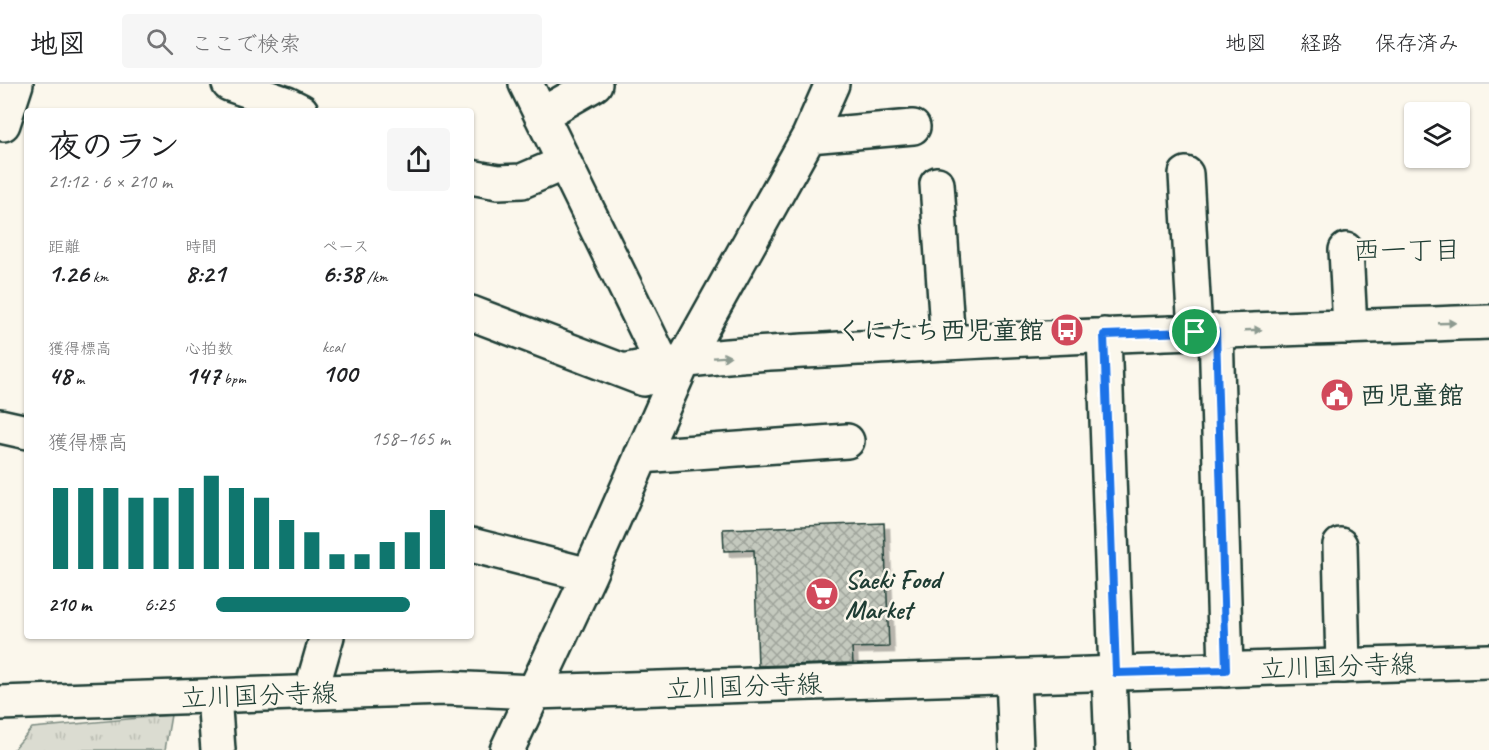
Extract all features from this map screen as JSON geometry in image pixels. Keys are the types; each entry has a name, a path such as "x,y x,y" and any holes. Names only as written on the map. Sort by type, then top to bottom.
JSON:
{"street":[{"path":"10,127 16,84"},
{"path":"229,84 294,100"},
{"path":"525,84 672,370"},
{"path":"541,115 595,84"},
{"path":"507,750 589,575 641,456 672,370 809,136 832,84"},
{"path":"809,136 912,127"},
{"path":"474,178 498,182 522,181 564,163"},
{"path":"1186,174 1205,332 1226,670"},
{"path":"937,184 948,343"},
{"path":"1346,250 1350,327"},
{"path":"474,314 623,371 672,370 948,343 1104,335 1489,322"},
{"path":"1104,335 1113,674 1112,750"},
{"path":"0,426 24,431"},
{"path":"641,456 847,441"},
{"path":"1340,545 1343,666"},
{"path":"474,546 589,575"},
{"path":"311,692 326,639"},
{"name":"立川国分寺線","path":"0,703 444,688 534,692 1489,661"},
{"path":"1013,677 1016,750"},
{"path":"214,696 218,750"}],"green space":[{"path":"171,715 165,750 13,750 32,728"}],"building":[{"path":"884,523 889,647 852,648 853,663 758,666 754,550 724,551 723,529"}],"place":[{"name":"くにたち西児童館","path":"1067,330"},
{"name":"西児童館","path":"1337,395"},
{"name":"Saeki Food Market","path":"822,594"}],"district":[{"name":"西一丁目","path":"1407,250"}],"route":[{"path":"1216,331 1226,670 1116,673 1104,335 1195,332 1216,331"}]}
